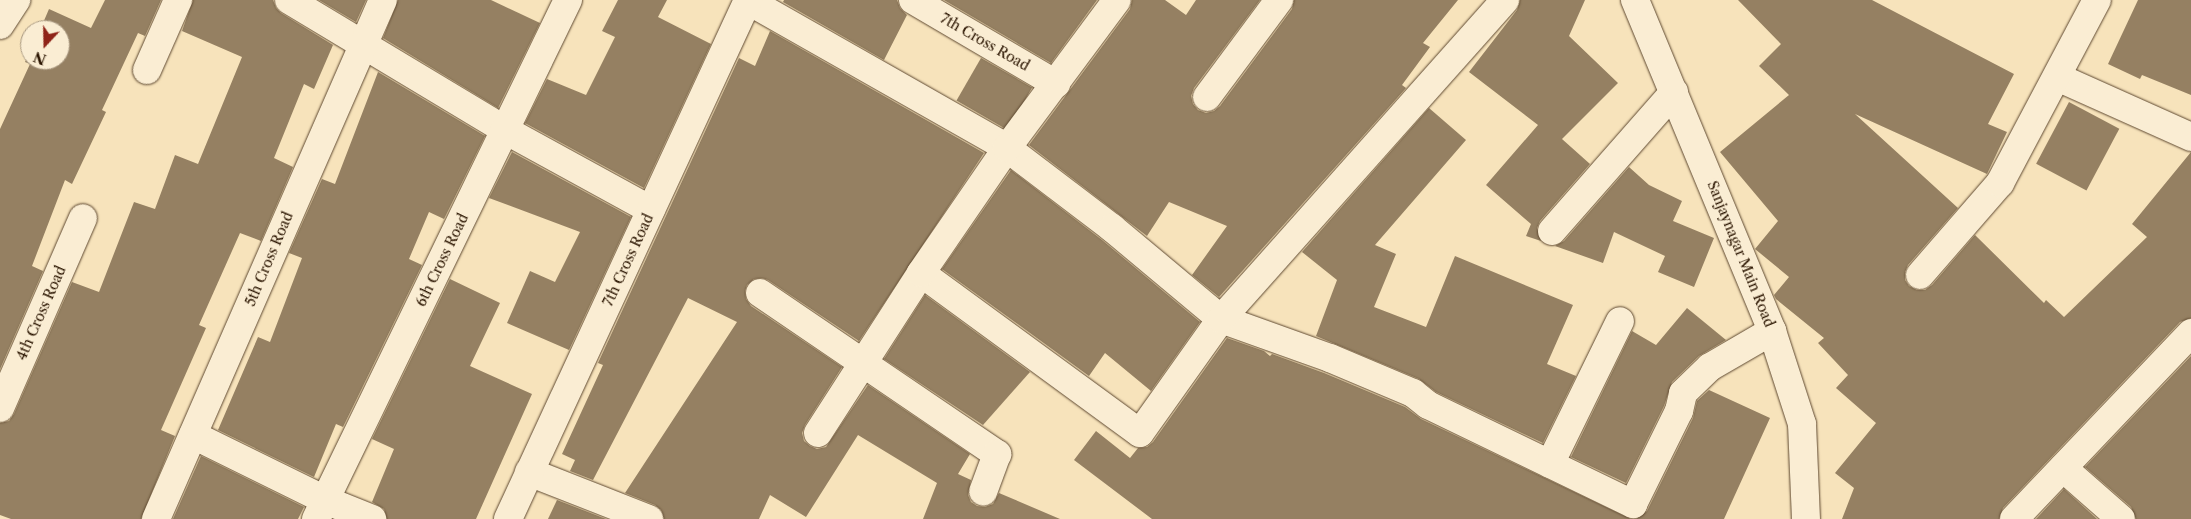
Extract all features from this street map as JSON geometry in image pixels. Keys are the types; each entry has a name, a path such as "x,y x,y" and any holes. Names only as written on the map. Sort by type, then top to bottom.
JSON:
{"street":[{"path":"0,24 16,0"},
{"path":"148,70 178,0"},
{"path":"289,0 505,130 651,210"},
{"name":"5th Cross Road","path":"156,519 383,0"},
{"name":"6th Cross Road","path":"321,510 568,0"},
{"path":"747,0 1007,148 1112,228 1221,320 1330,358 1413,393 1428,406 1633,504 1679,411 1683,393 1710,367 1772,331"},
{"name":"7th Cross Road","path":"508,519 747,0"},
{"name":"7th Cross Road","path":"913,0 1056,84"},
{"path":"818,432 921,273 1007,148 1117,0"},
{"path":"1207,97 1279,0"},
{"path":"921,273 1140,433 1221,320 1505,0"},
{"name":"Sanjaynagar Main Road","path":"1636,0 1772,331 1802,424 1806,519"},
{"path":"1920,275 2000,183 2096,0"},
{"path":"2057,77 2191,136"},
{"path":"1552,231 1674,92"},
{"name":"4th Cross Road","path":"0,408 83,218"},
{"path":"760,293 997,454 983,492"},
{"path":"1550,464 1620,322"},
{"path":"2014,519 2189,338"},
{"path":"193,435 321,510 372,519"},
{"path":"2063,468 2121,519"},
{"path":"528,472 649,519"}],"building":[{"path":"105,0 161,0 145,36 138,33 102,110 106,112 72,184 65,180 32,266 43,271 0,369 0,129 27,70 70,70 70,20 44,20 49,9 91,28"},
{"path":"193,0 273,0 276,8 281,13 333,45 314,89 304,84 274,158 293,167 261,241 240,233 199,325 206,328 161,430 175,436 141,519 11,519 0,515 0,423 9,421 14,414 72,282 99,292 134,202 155,209 175,155 198,164 242,57 182,31"},
{"path":"319,0 366,0 356,22"},
{"path":"398,0 491,0 540,23 498,108 383,38"},
{"path":"618,0 667,0 658,17 711,44 644,188 525,123 547,79 586,95 615,37 602,31"},
{"path":"784,0 897,0 900,8 907,15 884,60 783,2"},
{"path":"944,0 1097,0 1051,63"},
{"path":"1132,0 1165,0 1186,15 1196,0 1260,0 1194,88 1191,96 1193,104 1198,110 1206,113 1214,111 1220,106 1292,9 1294,0 1458,0 1423,43 1430,47 1402,85 1406,88 1219,297 1192,275 1227,226 1169,202 1147,236 1029,145 1130,9"},
{"path":"1520,0 1585,0 1569,36 1618,83 1562,139 1590,164 1540,221 1537,228 1541,241 1526,236 1531,224 1486,185 1538,125 1469,72 1517,10"},
{"path":"1738,0 1872,0 2014,74 1988,124 2007,132 1987,174 1855,114 1958,208 1908,265 1905,272 1905,280 1909,286 1917,290 1925,290 1932,285 1975,235 2044,303 2046,300 2064,317 2147,237 2132,224 2191,152 2191,318 2180,322 2003,508 1999,519 1842,519 1854,488 1835,473 1876,423 1836,388 1848,375 1818,343 1824,338 1776,299 1774,295 1789,277 1755,249 1778,221 1720,152 1789,95 1759,66 1781,44"},
{"path":"2138,0 2191,0 2191,95 2142,75 2140,79 2108,64"},
{"path":"770,31 984,153 859,341 768,280 762,278 754,279 747,285 745,291 746,299 751,306 842,367 805,425 802,433 804,441 817,449 826,447 868,385 970,454 958,474 971,480 968,495 971,502 977,506 985,507 993,504 999,493 1060,519 923,519 937,483 858,435 806,517 770,495 759,519 664,519 661,510 655,505 625,493 737,322 688,298 593,480 570,471 575,460 562,454 603,365 598,363 739,58 755,66"},
{"path":"981,58 1032,88 1008,130 956,100"},
{"path":"378,72 485,136 444,219 429,212 409,259 422,265 343,427 336,424 314,477 218,430 258,337 270,342 302,258 289,253 322,179 335,184"},
{"path":"2069,102 2119,129 2086,191 2036,164"},
{"path":"1429,108 1466,140 1375,245 1396,254 1374,307 1426,327 1455,256 1573,305 1547,364 1576,376 1543,443 1436,392 1419,379 1316,336 1337,280 1302,252"},
{"path":"512,152 631,217 569,350 507,323 530,271 555,282 580,232 489,198"},
{"path":"1629,167 1649,185 1682,201 1673,221 1714,238 1694,287 1658,272 1665,256 1614,232 1603,263 1555,246 1564,241"},
{"path":"1011,170 1102,240 1200,322 1151,391 1105,353 1089,376 942,269"},
{"path":"450,279 500,303 470,366 532,394 476,519 387,519 384,509 372,502 394,449 372,439"},
{"path":"925,295 1030,372 983,425 884,359"},
{"path":"1687,308 1726,340 1699,356 1672,382 1664,406 1626,483 1571,457 1632,331 1656,345"},
{"path":"1227,338 1264,351 1270,356 1272,354 1324,373 1405,407 1421,419 1631,519 1152,519 1074,460 1096,431 1130,458 1138,448 1147,447 1153,442"},
{"path":"2191,356 2191,519 2136,519 2131,507 2085,467"},
{"path":"1709,390 1770,418 1724,519 1636,519 1647,511 1693,418 1697,401"},
{"path":"201,456 304,507 298,519 173,519"},
{"path":"2064,489 2097,519 2036,519"},
{"path":"557,500 606,519 548,519"}]}
